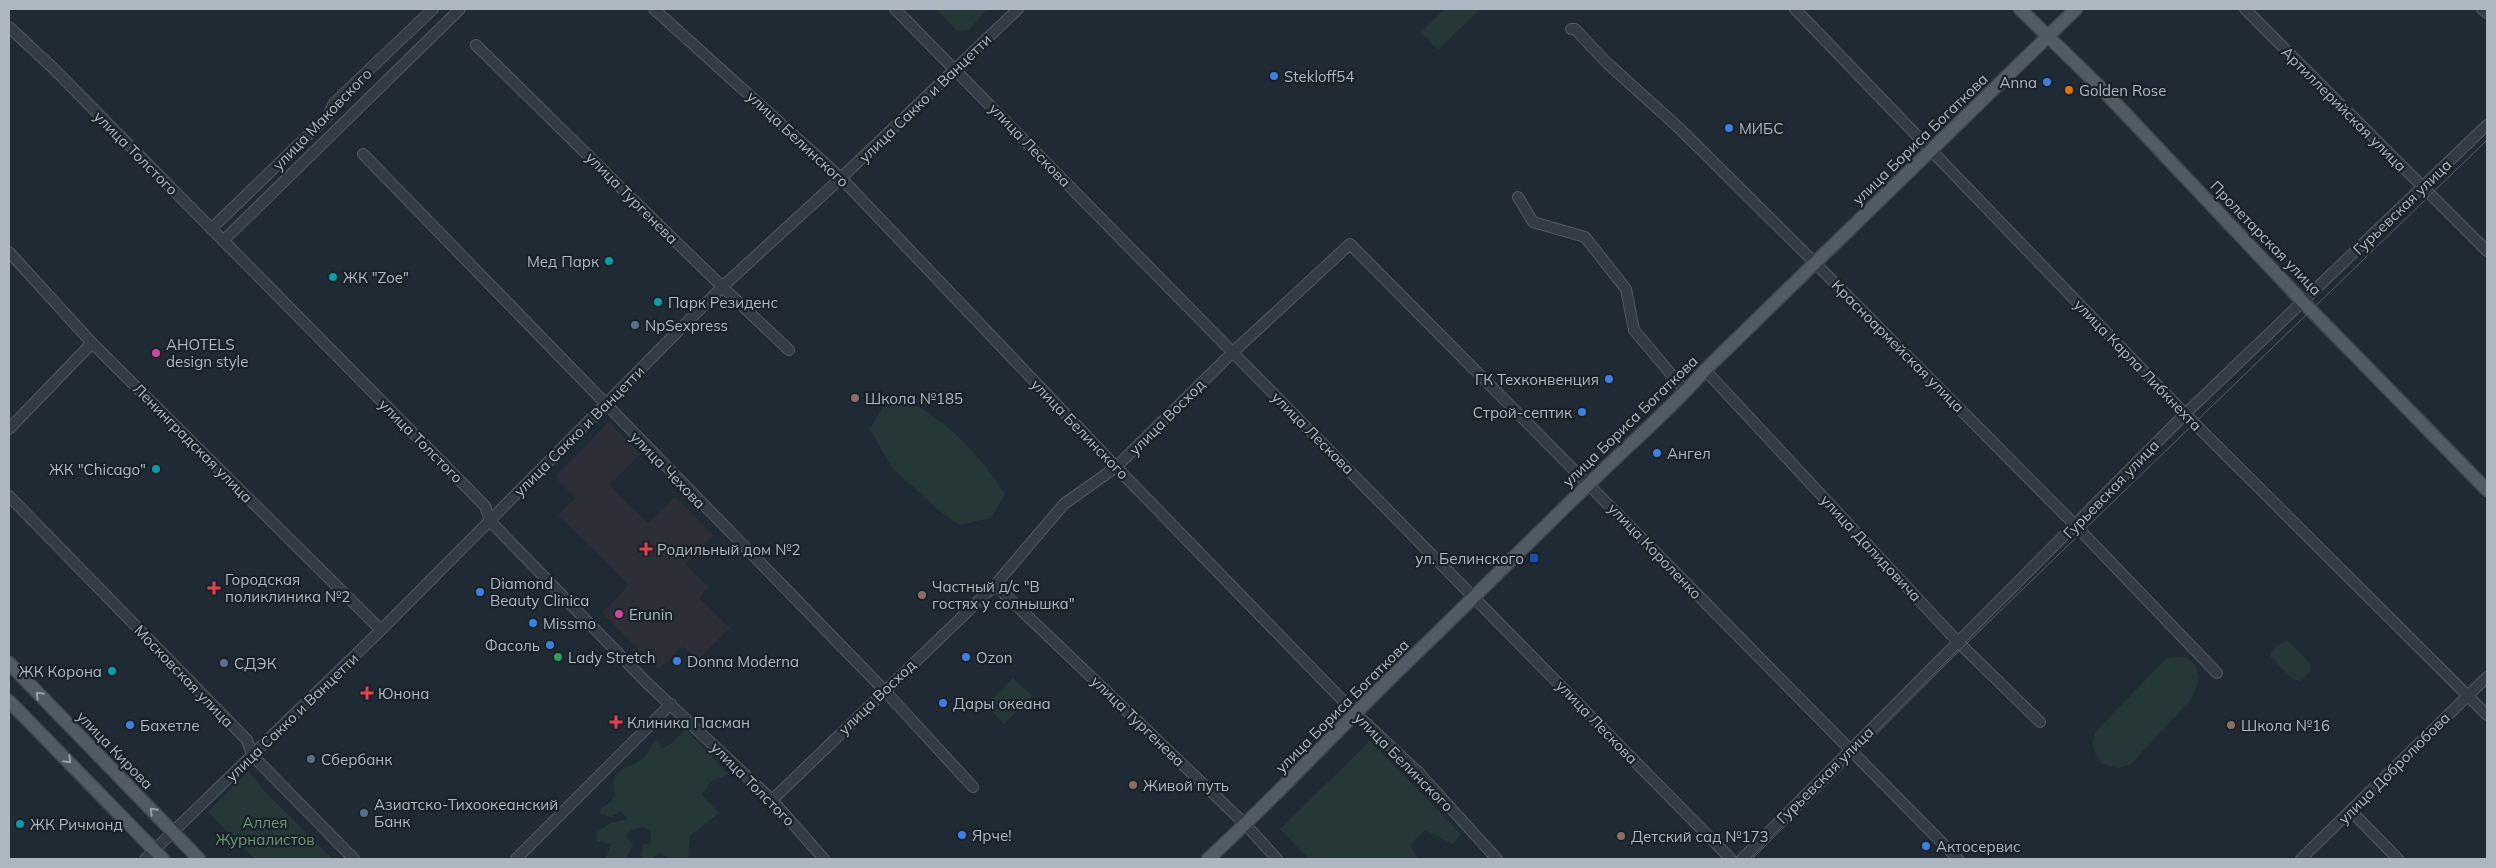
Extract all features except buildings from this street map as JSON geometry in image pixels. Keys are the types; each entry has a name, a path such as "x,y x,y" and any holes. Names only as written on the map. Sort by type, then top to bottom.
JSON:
{"main road":[{"name":"Пролетарская улица","path":"2020,9 2103,90 2303,302 2487,490"},
{"name":"улица Бориса Богаткова","path":"1208,859 1246,825 1355,713 1475,598 1589,483 1686,392 1705,370 2076,9"},
{"name":"улица Кирова","path":"9,663 199,859"},
{"path":"9,701 159,855"}],"street":[{"name":"улица Маковского","path":"211,229 328,116 334,103 433,9"},
{"path":"223,241 460,9"},
{"name":"улица Белинского","path":"654,9 842,178 1116,467 1355,713 1419,772 1497,859"},
{"name":"улица Лескова","path":"895,9 1731,859"},
{"name":"улица Сакко и Ванцетти","path":"145,859 159,855 173,832 196,813 252,755 381,630 721,288 842,178 1018,9"},
{"name":"улица Карла Либкнехта","path":"1795,9 2185,414 2487,715"},
{"name":"Артиллерийская улица","path":"2245,9 2487,251"},
{"path":"2482,9 2487,14"},
{"name":"улица Толстого","path":"9,27 485,506 490,521 647,683 672,704 772,800 824,859"},
{"name":"Красноармейская улица","path":"1571,28 1575,29 1607,63 1668,117 1815,263 2076,526 2217,673"},
{"name":"улица Тургенева","path":"476,45 641,206 721,288 789,350"},
{"name":"Гурьевская улица","path":"1742,859 1849,750 2076,526 2185,414 2487,125"},
{"name":"улица Чехова","path":"363,154 885,691 973,787"},
{"path":"1518,197 1533,222 1585,237 1626,288 1634,330 1686,392"},
{"name":"улица Восход","path":"772,800 995,585 1064,504 1116,467 1233,352 1350,244"},
{"name":"улица Короленко","path":"1350,244 1589,483 1958,859"},
{"name":"Ленинградская улица","path":"9,252 92,343 381,630"},
{"path":"9,429 92,343"},
{"name":"улица Далидовича","path":"1705,370 1958,642 2040,722"},
{"name":"Московская улица","path":"9,496 247,740 252,755 354,859"},
{"name":"улица Тургенева","path":"995,585 1246,825 1277,859"},
{"name":"улица Добролюбова","path":"2301,859 2487,677"},
{"path":"516,859 672,704"},
{"path":"2351,811 2398,859"}],"shaded area":[{"name":"Родильный дом №2","path":"609,422 640,454 609,485 648,523 675,497 713,535 685,564 709,587 699,598 730,628 697,660 683,646 659,669 602,613 629,585 558,515 576,498 555,477"}],"green space":[{"path":"936,9 987,9 969,30 958,31"},
{"path":"1445,9 1480,9 1438,50 1421,32"},
{"path":"903,399 933,416 947,427 973,452 995,480 1005,494 991,518 960,525 942,513 892,468 870,429 883,407"},
{"path":"2284,640 2290,642 2310,664 2310,671 2301,681 2292,679 2270,656 2272,651"},
{"path":"2167,658 2187,658 2195,665 2199,677 2192,698 2131,764 2119,768 2102,764 2093,744 2097,730"},
{"path":"1013,678 1032,696 1004,724 986,705"},
{"path":"686,729 728,774 712,781 701,794 719,813 690,836 688,859 670,859 660,853 651,859 641,859 643,843 650,845 651,832 644,827 630,830 626,836 633,844 626,859 605,859 611,844 597,841 598,831 611,823 628,819 621,811 611,817 600,814 601,808 610,803 615,796 614,778 620,771 644,757 656,741 663,748 671,744"},
{"path":"1370,741 1461,834 1453,844 1425,830 1410,844 1418,859 1309,859 1280,829"},
{"name":"Аллея Журналистов","path":"249,771 265,792 333,859 255,859 208,812"}],"tram line":[{"path":"1752,859 1963,647 2487,140"}],"place":[{"name":"Stekloff54","path":"1274,76"},
{"name":"Anna","path":"2047,82"},
{"name":"Golden Rose","path":"2069,90"},
{"name":"МИБС","path":"1729,128"},
{"name":"Мед Парк","path":"609,261"},
{"name":"ЖК \"Zoe\"","path":"333,277"},
{"name":"Парк Резиденс","path":"658,302"},
{"name":"NpSexpress","path":"635,325"},
{"name":"AHOTELS design style","path":"156,353"},
{"name":"ГК Техконвенция","path":"1609,379"},
{"name":"Школа №185","path":"855,398"},
{"name":"Строй-септик","path":"1582,412"},
{"name":"Ангел","path":"1657,453"},
{"name":"ЖК \"Chicago\"","path":"156,469"},
{"name":"Родильный дом №2","path":"646,549"},
{"name":"ул. Белинского","path":"1534,558"},
{"name":"Городская поликлиника №2","path":"214,588"},
{"name":"Diamond Beauty Clinica","path":"480,592"},
{"name":"Частный д/c \"В гостях у солнышка\"","path":"922,595"},
{"name":"Erunin","path":"619,614"},
{"name":"Missmo","path":"533,623"},
{"name":"Фасоль","path":"550,645"},
{"name":"Lady Stretch","path":"558,657"},
{"name":"Ozon","path":"966,657"},
{"name":"Donna Moderna","path":"677,661"},
{"name":"СДЭК","path":"224,663"},
{"name":"ЖК Корона","path":"112,671"},
{"name":"Юнона","path":"367,693"},
{"name":"Дары океана","path":"943,703"},
{"name":"Клиника Пасман","path":"616,722"},
{"name":"Бахетле","path":"130,725"},
{"name":"Школа №16","path":"2231,725"},
{"name":"Сбербанк","path":"311,759"},
{"name":"Живой путь","path":"1133,785"},
{"name":"Азиатско-Тихоокеанский Банк","path":"364,813"},
{"name":"ЖК Ричмонд","path":"20,824"},
{"name":"Ярче!","path":"962,835"},
{"name":"Детский сад №173","path":"1621,836"},
{"name":"Актосервис","path":"1926,846"}]}
